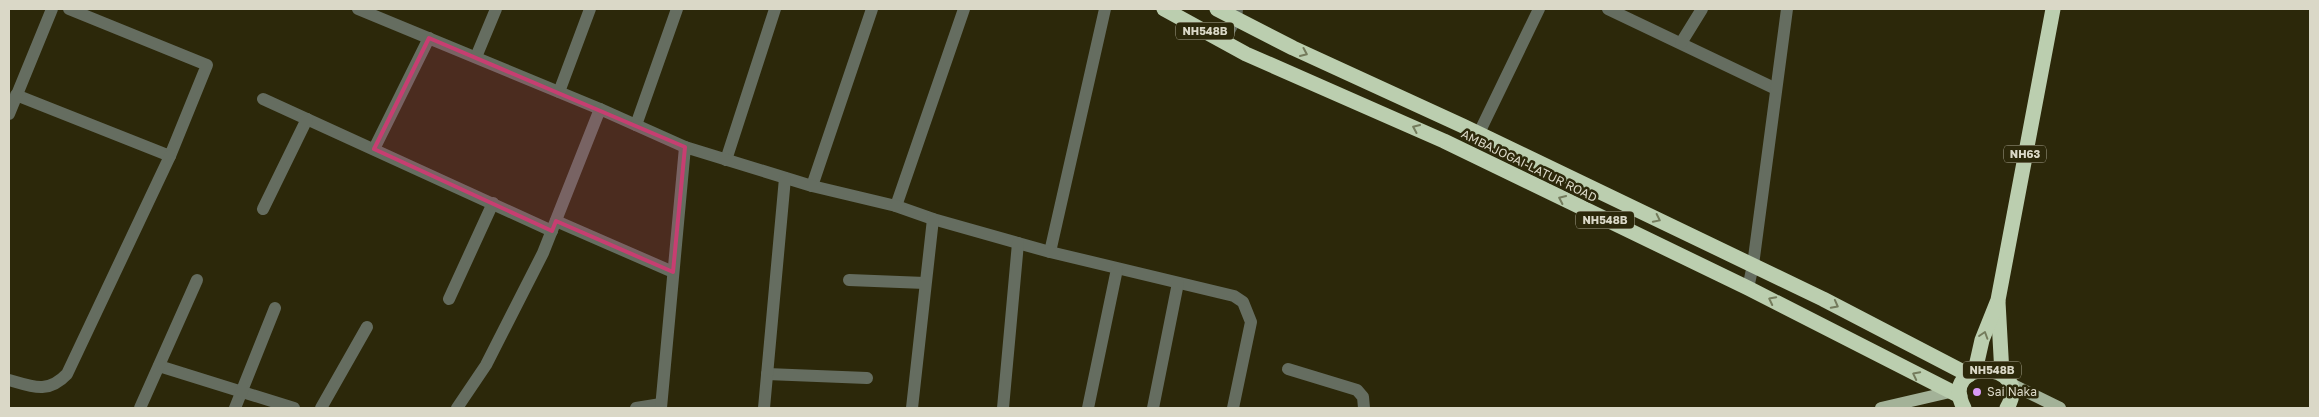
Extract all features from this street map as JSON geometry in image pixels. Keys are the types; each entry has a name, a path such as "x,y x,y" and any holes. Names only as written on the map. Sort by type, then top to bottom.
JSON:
{"highway":[{"name":"AMBAJOGAI-LATUR ROAD","path":"1164,9 1246,54 1444,140 1748,288 1958,399"},
{"name":"NH548B","path":"1217,9 1236,14 1293,48 1478,133 1824,299 1972,373"},
{"name":"NH63","path":"1972,373 1982,340 1998,300 2053,9"},
{"name":"NH63","path":"1998,300 2006,379"},
{"name":"NH548B","path":"1958,399 1962,384 1972,373 1989,369 2006,379 2012,393 2008,408"}],"main road":[{"path":"2006,379 2060,408"},
{"path":"1881,408 1958,399"}],"street":[{"path":"9,114 52,9"},
{"path":"9,380 39,388 57,385 67,374 170,156 208,65 69,9"},
{"path":"358,9 388,14 429,38 600,109 685,147 812,186 896,206 933,219 1050,252 1234,296 1244,302 1251,322 1233,408"},
{"path":"476,58 496,9"},
{"path":"559,92 590,9"},
{"path":"636,125 677,9"},
{"path":"726,160 775,9"},
{"path":"812,186 872,9"},
{"path":"896,206 964,9"},
{"path":"1050,252 1105,9"},
{"path":"1478,133 1539,9"},
{"path":"1608,9 1776,89"},
{"path":"1681,44 1702,9"},
{"path":"1748,288 1753,265 1787,9"},
{"path":"1223,41 1236,14"},
{"path":"374,150 429,38"},
{"path":"16,95 170,156"},
{"path":"263,99 493,202 673,272"},
{"path":"457,408 486,365 543,253 600,109"},
{"path":"263,209 307,119"},
{"path":"636,408 661,406 685,147"},
{"path":"764,408 785,178"},
{"path":"449,299 493,202"},
{"path":"912,408 933,219"},
{"path":"1003,408 1018,243"},
{"path":"1088,408 1117,269"},
{"path":"140,408 197,280"},
{"path":"849,280 925,284"},
{"path":"1153,408 1178,283"},
{"path":"235,408 275,308"},
{"path":"322,408 367,327"},
{"path":"159,366 294,408"},
{"path":"1288,369 1357,390 1363,397 1364,408"},
{"path":"767,374 867,378"}],"highlighted area":[{"path":"429,38 685,147 673,272 556,221 552,231 374,149"}],"place":[{"name":"Sai Naka","path":"1977,392"}]}
